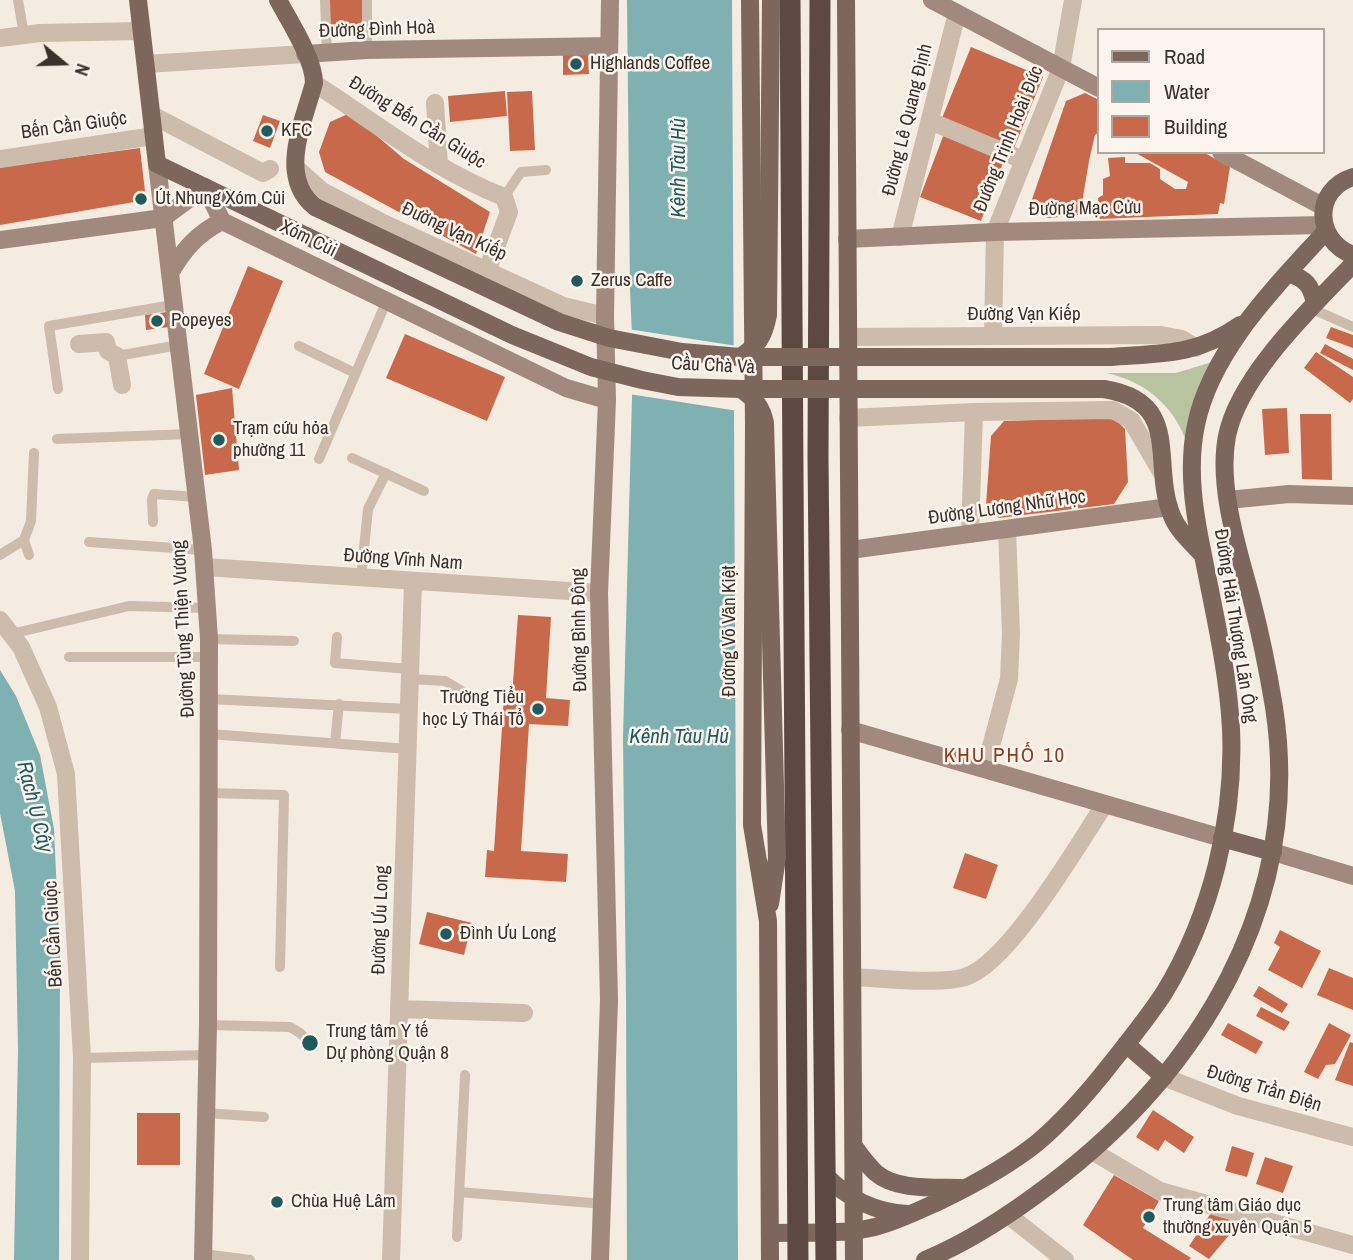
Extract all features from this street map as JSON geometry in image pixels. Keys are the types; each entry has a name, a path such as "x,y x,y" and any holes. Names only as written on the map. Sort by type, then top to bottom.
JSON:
{"highway":[{"path":"790,0 798,1260"},
{"path":"820,0 818,457 826,1260"}],"main road":[{"name":"Đường Tùng Thiện Vương","path":"138,0 157,164"},
{"path":"278,0 311,64 314,83 299,134 295,167"},
{"name":"Đường Võ Văn Kiệt","path":"750,0 754,398 752,825 768,921 770,1260"},
{"path":"740,357 759,343 768,315 771,0"},
{"path":"846,0 854,1260"},
{"name":"Cầu Chà Và","path":"157,164 512,335 591,367 670,386 741,390 1104,390 1125,393 1136,398 1150,412 1158,432 1169,507 1179,530 1203,555"},
{"name":"Cầu Chà Và","path":"295,167 301,191 315,207 559,322 609,338 682,352 740,357 1110,357 1196,348 1223,337 1246,321"},
{"name":"Đường Hải Thượng Lãn Ông","path":"770,1233 854,1231 892,1222 965,1188 1009,1163 1037,1143 1087,1093 1164,992 1185,953 1205,899 1222,838 1230,789 1231,726 1226,682 1192,485 1196,425 1207,391 1246,321 1288,273 1325,221 1333,190 1352,174"},
{"path":"1325,221 1336,246 1353,256"},
{"name":"Đường Hải Thượng Lãn Ông","path":"925,1260 955,1246 1007,1215 1065,1174 1092,1151 1141,1103 1196,1036 1220,999 1239,961 1254,920 1273,852 1279,775 1274,709 1261,635 1228,500 1225,461 1227,439 1241,396 1255,376 1312,306 1353,264"},
{"path":"1288,273 1306,281 1312,292 1312,306"},
{"path":"741,390 758,405 765,423 777,858 768,921"},
{"path":"1222,838 1273,852"},
{"path":"1126,1044 1164,1077"},
{"path":"855,1148 875,1173 890,1181 918,1186 965,1188"},
{"path":"825,1175 855,1199 881,1210 912,1214"}],"street":[{"name":"Đường Bình Đông","path":"600,1260 609,1000 598,593 607,400 605,316 610,0"},
{"path":"932,0 1098,87"},
{"name":"Đường Trịnh Hoài Đức","path":"993,336 995,232 1060,68 1073,0"},
{"name":"Đường Lê Quang Định","path":"901,237 957,13"},
{"path":"0,38 40,33 142,32"},
{"name":"Đường Đình Hoà","path":"146,64 367,50 609,46"},
{"name":"Đường Bến Cần Giuộc","path":"314,83 439,165 504,197"},
{"path":"435,103 439,165"},
{"path":"152,115 243,164 263,173 270,169"},
{"path":"930,121 1024,160"},
{"name":"Bến Cần Giuộc","path":"0,159 154,136"},
{"path":"1223,154 1325,221"},
{"name":"Đường Tùng Thiện Vương","path":"157,164 204,559 210,648 204,1257"},
{"name":"Đường Vạn Kiếp","path":"295,167 322,191 487,271 564,306 605,316"},
{"path":"0,240 163,218 205,187 222,221 193,240 180,254 170,273"},
{"path":"487,271 509,212 504,197"},
{"name":"Xóm Củi","path":"222,221 566,388 607,400"},
{"name":"Đường Mạc Cửu","path":"847,239 1325,221"},
{"name":"Đường Vạn Kiếp","path":"848,337 1161,335 1182,339 1196,348"},
{"path":"79,344 106,342 108,351 117,356 121,385"},
{"path":"848,418 974,412 1113,410 1131,421 1163,475"},
{"path":"970,534 974,412"},
{"path":"1228,500 1289,494 1353,495"},
{"name":"Đường Lương Nhữ Học","path":"850,550 1169,507"},
{"path":"985,769 1009,679 1011,615 1007,529"},
{"name":"Đường Vĩnh Nam","path":"204,559 361,578 598,593"},
{"name":"Đường Ưu Long","path":"391,1260 414,582"},
{"name":"Bến Cần Giuộc","path":"6,627 21,647 48,707 66,774 82,1058 80,1260"},
{"path":"849,730 1222,838"},
{"path":"852,977 949,980 969,976 979,970 1022,928 1105,804"},
{"path":"1273,852 1353,876"},
{"path":"399,1009 524,1013"},
{"name":"Đường Trần Điện","path":"1164,1077 1238,1106 1353,1137"},
{"path":"1092,1151 1160,1191 1353,1245"},
{"path":"1007,1215 1065,1260"}],"lane":[{"path":"18,0 24,35"},
{"path":"325,0 327,53"},
{"path":"367,0 367,50"},
{"path":"504,197 521,172 546,170"},
{"path":"319,459 387,300"},
{"path":"58,389 49,326 173,305"},
{"path":"1312,306 1353,327"},
{"path":"117,356 179,345"},
{"path":"299,346 355,373"},
{"path":"57,439 190,434"},
{"path":"0,555 24,540 31,521 34,453"},
{"path":"352,458 424,491"},
{"path":"361,578 368,509 386,473"},
{"path":"153,522 154,494 197,497"},
{"path":"24,540 29,555"},
{"path":"89,542 204,559"},
{"path":"6,627 129,606 208,608"},
{"path":"337,637 335,663 446,681 472,697"},
{"path":"69,657 294,641"},
{"path":"210,699 409,709"},
{"path":"335,743 339,704"},
{"path":"210,734 408,749"},
{"path":"209,793 284,795 280,967"},
{"path":"208,1025 290,1027 300,1032 314,1047"},
{"path":"82,1058 206,1055"},
{"path":"457,1237 465,1075"},
{"path":"206,1113 264,1117"},
{"path":"459,1192 604,1204"},
{"path":"204,1257 250,1260"}],"green space":[{"path":"1215,361 1185,438 1172,414 1155,396 1133,382 1107,373 1176,373"}],"water":[{"name":"Kênh Tàu Hủ","path":"627,0 732,0 738,1260 627,1260 623,738 633,360"},
{"name":"Rạch Ụ Cây","path":"0,670 16,696 40,755 54,829 60,959 59,1260 14,1260 18,1050 15,891 0,813"}],"pier":[{"path":"628,329 737,346 738,411 629,394"}],"building":[{"path":"329,0 362,0 363,29 330,30"},
{"path":"971,47 1043,77 1014,148 942,118"},
{"name":"Highlands Coffee","path":"588,53 589,74 563,75 563,54"},
{"path":"505,91 507,116 450,122 448,96"},
{"path":"532,91 535,150 510,151 507,92"},
{"path":"1085,93 1098,100 1098,133 1095,135 1089,161 1080,215 1048,218 1028,211 1066,101"},
{"path":"350,113 404,159 490,212 476,254 325,172 319,152 330,122"},
{"name":"KFC","path":"263,115 280,121 270,148 253,141"},
{"path":"944,134 1005,158 981,221 920,197"},
{"path":"140,148 146,200 0,225 0,167"},
{"path":"1138,154 1207,154 1230,167 1224,204 1220,203 1218,214 1099,219 1098,198 1103,195 1103,179 1110,176 1108,158 1125,157 1125,163 1150,163 1160,169 1160,179 1175,189 1186,189 1188,182"},
{"path":"248,266 283,281 239,389 204,374"},
{"name":"Popeyes","path":"167,312 169,327 146,330 145,315"},
{"path":"1331,327 1353,335 1353,348 1326,338"},
{"path":"405,334 505,377 487,421 386,378"},
{"path":"1325,344 1353,359 1353,370 1320,353"},
{"path":"1316,352 1353,377 1353,399 1350,403 1304,368"},
{"name":"Trạm cứu hỏa phường 11","path":"232,388 239,470 205,475 196,395"},
{"path":"1287,408 1289,453 1265,455 1262,409"},
{"path":"1300,414 1331,414 1332,480 1302,479"},
{"path":"1111,419 1125,429 1128,482 1114,504 999,518 986,505 991,436 1004,421"},
{"path":"518,615 551,617 546,698 570,700 568,726 529,724 521,851 568,854 566,882 485,877 487,850 494,851 504,696 512,696"},
{"path":"965,853 998,865 986,899 953,888"},
{"name":"Đình Ưu Long","path":"427,912 472,923 464,955 419,944"},
{"path":"1280,930 1321,951 1302,988 1268,970 1280,947 1274,943"},
{"path":"1329,968 1353,978 1353,1010 1317,995"},
{"path":"1259,986 1288,1004 1282,1013 1253,996"},
{"path":"1261,1007 1290,1022 1284,1031 1256,1016"},
{"path":"1228,1023 1263,1042 1256,1054 1221,1035"},
{"path":"1329,1023 1351,1035 1335,1064 1326,1065 1318,1079 1304,1072"},
{"path":"1350,1042 1353,1043 1353,1086 1335,1080"},
{"path":"1153,1110 1194,1137 1184,1153 1165,1140 1158,1151 1136,1137"},
{"path":"137,1113 180,1113 180,1165 137,1165"},
{"path":"1232,1146 1254,1153 1247,1177 1225,1171"},
{"path":"1265,1157 1293,1166 1283,1193 1256,1184"},
{"path":"1114,1175 1159,1201 1143,1228 1191,1258 1189,1260 1133,1260 1083,1225"},
{"path":"1211,1213 1241,1221 1209,1259 1189,1246"}],"place":[{"name":"Highlands Coffee","path":"576,64"},
{"name":"KFC","path":"267,131"},
{"name":"Út Nhung Xóm Củi","path":"141,199"},
{"name":"Zerus Caffe","path":"577,281"},
{"name":"Popeyes","path":"157,321"},
{"name":"Trạm cứu hỏa phường 11","path":"219,440"},
{"name":"Trường Tiểu học Lý Thái Tổ","path":"538,709"},
{"name":"Đình Ưu Long","path":"446,934"},
{"name":"Trung tâm Y tế Dự phòng Quận 8","path":"310,1043"},
{"name":"Chùa Huệ Lâm","path":"277,1202"},
{"name":"Trung tâm Giáo dục thường xuyên Quận 5","path":"1149,1217"}],"district":[{"name":"KHU PHỐ 10","path":"1005,756"}]}
